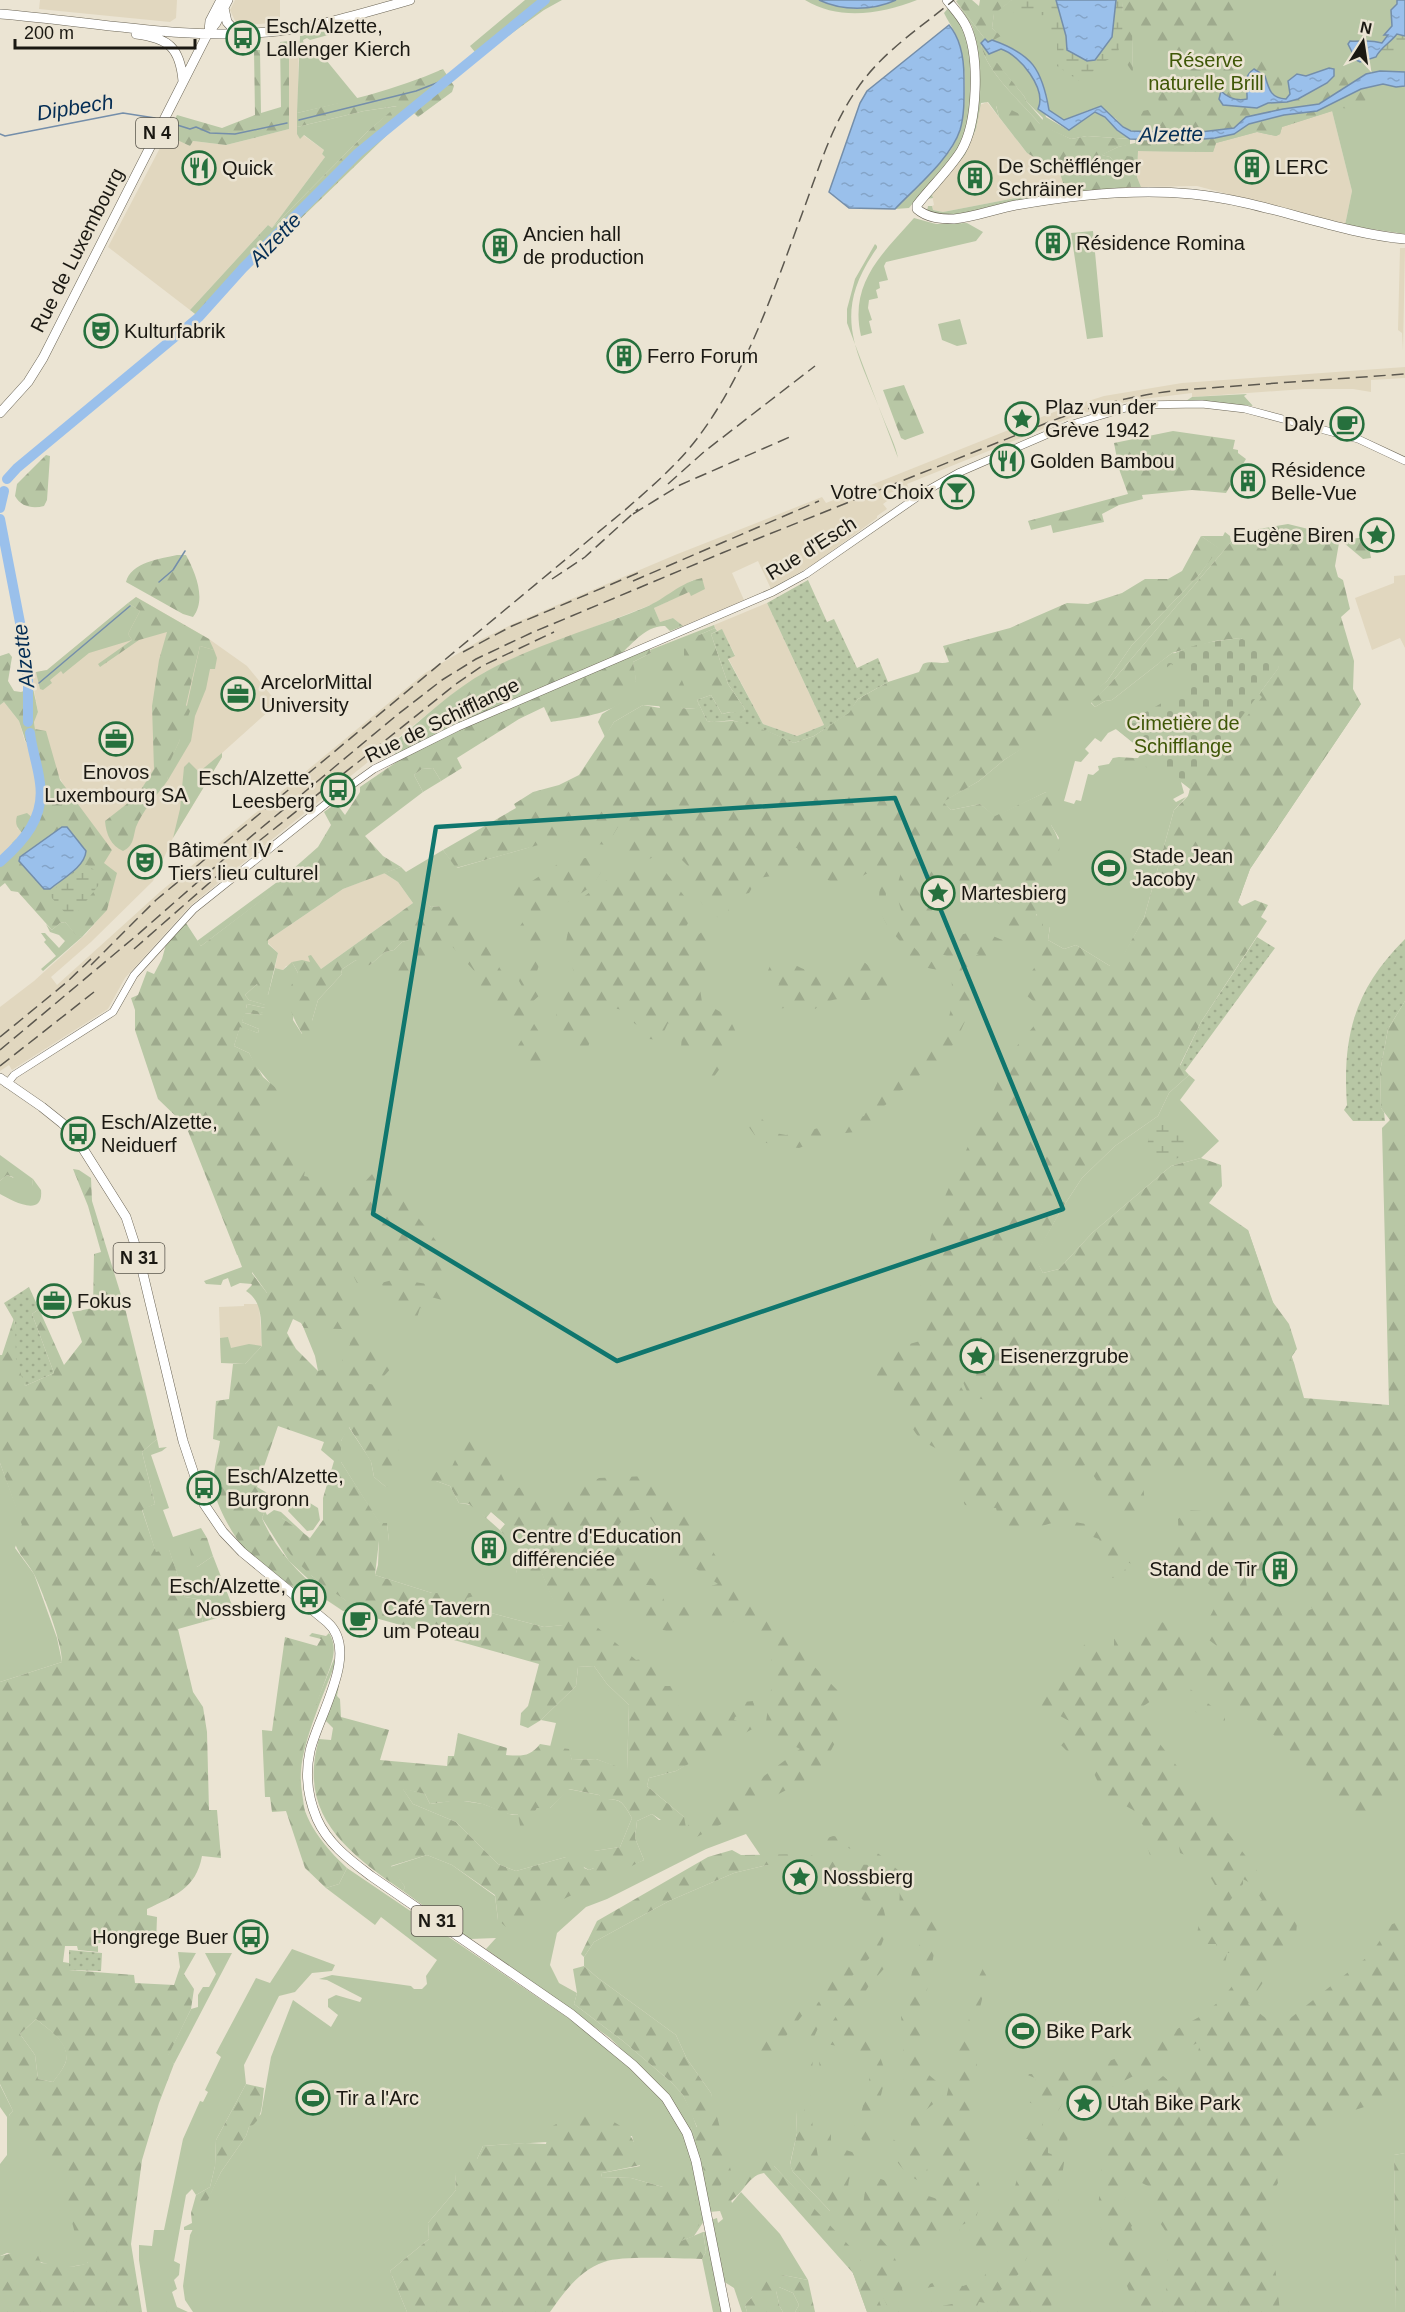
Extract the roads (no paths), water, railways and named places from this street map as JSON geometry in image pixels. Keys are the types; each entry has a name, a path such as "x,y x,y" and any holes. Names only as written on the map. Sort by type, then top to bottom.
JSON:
{"main road":[{"path":"0,14 238,34 294,29 340,20 410,0"},
{"path":"947,0 961,16 970,41 974,78 974,114 971,128 960,153 917,205 917,209 929,216 954,219 1041,201 1109,194 1170,192 1220,198 1344,230 1405,240"},
{"path":"224,3 227,22 238,34"},
{"name":"Rue de Luxembourg","path":"0,413 28,382 43,358 208,33 216,23 224,3"},
{"path":"75,21 107,30 150,35 162,39 171,46 180,59 183,82"},
{"name":"N 31","path":"4,1081 49,1112 75,1137 126,1217 139,1257 183,1441 204,1504 236,1546 332,1626 338,1636 341,1658 314,1737 308,1769 311,1799 317,1820 338,1849 371,1876 600,2037 645,2076 666,2098 687,2133 696,2161 726,2312"}],"street":[{"name":"Rue d'Esch","path":"674,634 757,600 806,574 926,491 958,474 1069,425 1123,408 1147,404 1202,404 1258,412 1358,439 1405,461"},
{"name":"Rue de Schifflange","path":"4,1081 113,1012 134,975 194,909 357,780 439,735 674,634"}],"water":[{"path":"819,0 896,0 867,8 847,8"},
{"path":"1056,0 1116,0 1112,37 1095,60 1087,61 1067,50 1066,36"},
{"path":"1397,0 1405,0 1405,36 1397,34 1376,57 1360,62 1356,60 1348,44 1350,41 1382,43 1388,35 1384,35 1392,26 1391,10 1397,4"},
{"path":"949,25 959,43 964,71 963,117 955,141 941,162 895,209 849,208 829,192 860,103 867,91"},
{"path":"985,39 988,42 992,40 1006,45 1026,57 1043,84 1049,110 1064,120 1101,106 1123,127 1131,131 1192,133 1234,128 1246,117 1319,104 1366,74 1380,71 1405,72 1405,86 1396,87 1383,84 1361,89 1317,111 1284,115 1249,124 1234,134 1215,138 1181,141 1130,139 1117,130 1105,117 1095,112 1069,130 1038,109 1039,92 1030,74 1008,52 1001,49 989,54 981,43"},
{"path":"1329,68 1334,69 1334,76 1327,83 1298,99 1268,103 1257,108 1223,105 1219,99 1221,91 1233,98 1247,99 1246,79 1254,69 1265,76 1269,89 1274,95 1286,99 1290,94 1288,81 1297,74 1306,76"},
{"path":"62,827 67,827 86,851 85,857 66,877 50,889 44,889 19,861 20,857"}],"waterway":[{"name":"Alzette","path":"7,479 17,468 199,317 243,268 358,153 545,0"},
{"name":"Dipbech","path":"299,120 416,91 447,79"},
{"name":"Dipbech","path":"0,134 5,136 123,113 155,118"},
{"name":"Dipbech","path":"174,124 190,129 196,127 210,133 235,134 287,123"},
{"name":"Alzette","path":"0,508 4,491"},
{"name":"Alzette","path":"0,519 28,664 28,722"},
{"path":"159,582 173,570 185,551"},
{"path":"39,683 130,606"},
{"name":"Alzette","path":"0,862 25,837 39,807 40,783 30,733"}],"railway":[{"path":"91,965 156,900 625,510 680,459 714,415 744,360 769,301 826,149 848,103 878,63 954,0"},
{"path":"668,484 705,451 815,366"},
{"path":"0,1050 397,715 442,680 476,659 531,633 722,553 1081,411 1130,398 1180,390 1405,374"},
{"path":"633,514 680,485 792,436"},
{"path":"633,581 819,501"},
{"path":"552,579 585,557 638,509"},
{"path":"463,652 512,626 638,573"},
{"path":"259,841 456,684 482,666 554,632"},
{"path":"134,949 224,870"},
{"path":"0,1037 67,982 95,955"},
{"path":"0,1066 94,992"}],"place":[{"name":"Esch/Alzette, Lallenger Kierch","path":"243,38"},
{"name":"LERC","path":"1252,167"},
{"name":"Quick","path":"199,168"},
{"name":"De Schëfflénger Schräiner","path":"975,178"},
{"name":"Résidence Romina","path":"1053,243"},
{"name":"Ancien hall de production","path":"500,246"},
{"name":"Kulturfabrik","path":"101,331"},
{"name":"Ferro Forum","path":"624,356"},
{"name":"Plaz vun der Grève 1942","path":"1022,419"},
{"name":"Daly","path":"1347,424"},
{"name":"Golden Bambou","path":"1007,461"},
{"name":"Résidence Belle-Vue","path":"1248,481"},
{"name":"Votre Choix","path":"957,492"},
{"name":"Eugène Biren","path":"1377,535"},
{"name":"ArcelorMittal University","path":"238,694"},
{"name":"Enovos Luxembourg SA","path":"116,739"},
{"name":"Esch/Alzette, Leesberg","path":"338,790"},
{"name":"Bâtiment IV - Tiers lieu culturel","path":"145,862"},
{"name":"Stade Jean Jacoby","path":"1109,868"},
{"name":"Martesbierg","path":"938,893"},
{"name":"Esch/Alzette, Neiduerf","path":"78,1134"},
{"name":"Fokus","path":"54,1301"},
{"name":"Eisenerzgrube","path":"977,1356"},
{"name":"Esch/Alzette, Burgronn","path":"204,1488"},
{"name":"Centre d'Education différenciée","path":"489,1548"},
{"name":"Stand de Tir","path":"1280,1569"},
{"name":"Esch/Alzette, Nossbierg","path":"309,1597"},
{"name":"Café Tavern um Poteau","path":"360,1620"},
{"name":"Nossbierg","path":"800,1877"},
{"name":"Hongrege Buer","path":"251,1937"},
{"name":"Bike Park","path":"1023,2031"},
{"name":"Tir a l'Arc","path":"313,2098"},
{"name":"Utah Bike Park","path":"1084,2103"}],"park label":[{"name":"Réserve naturelle Brill","path":"1206,72"},
{"name":"Cimetière de Schifflange","path":"1183,734"}]}
